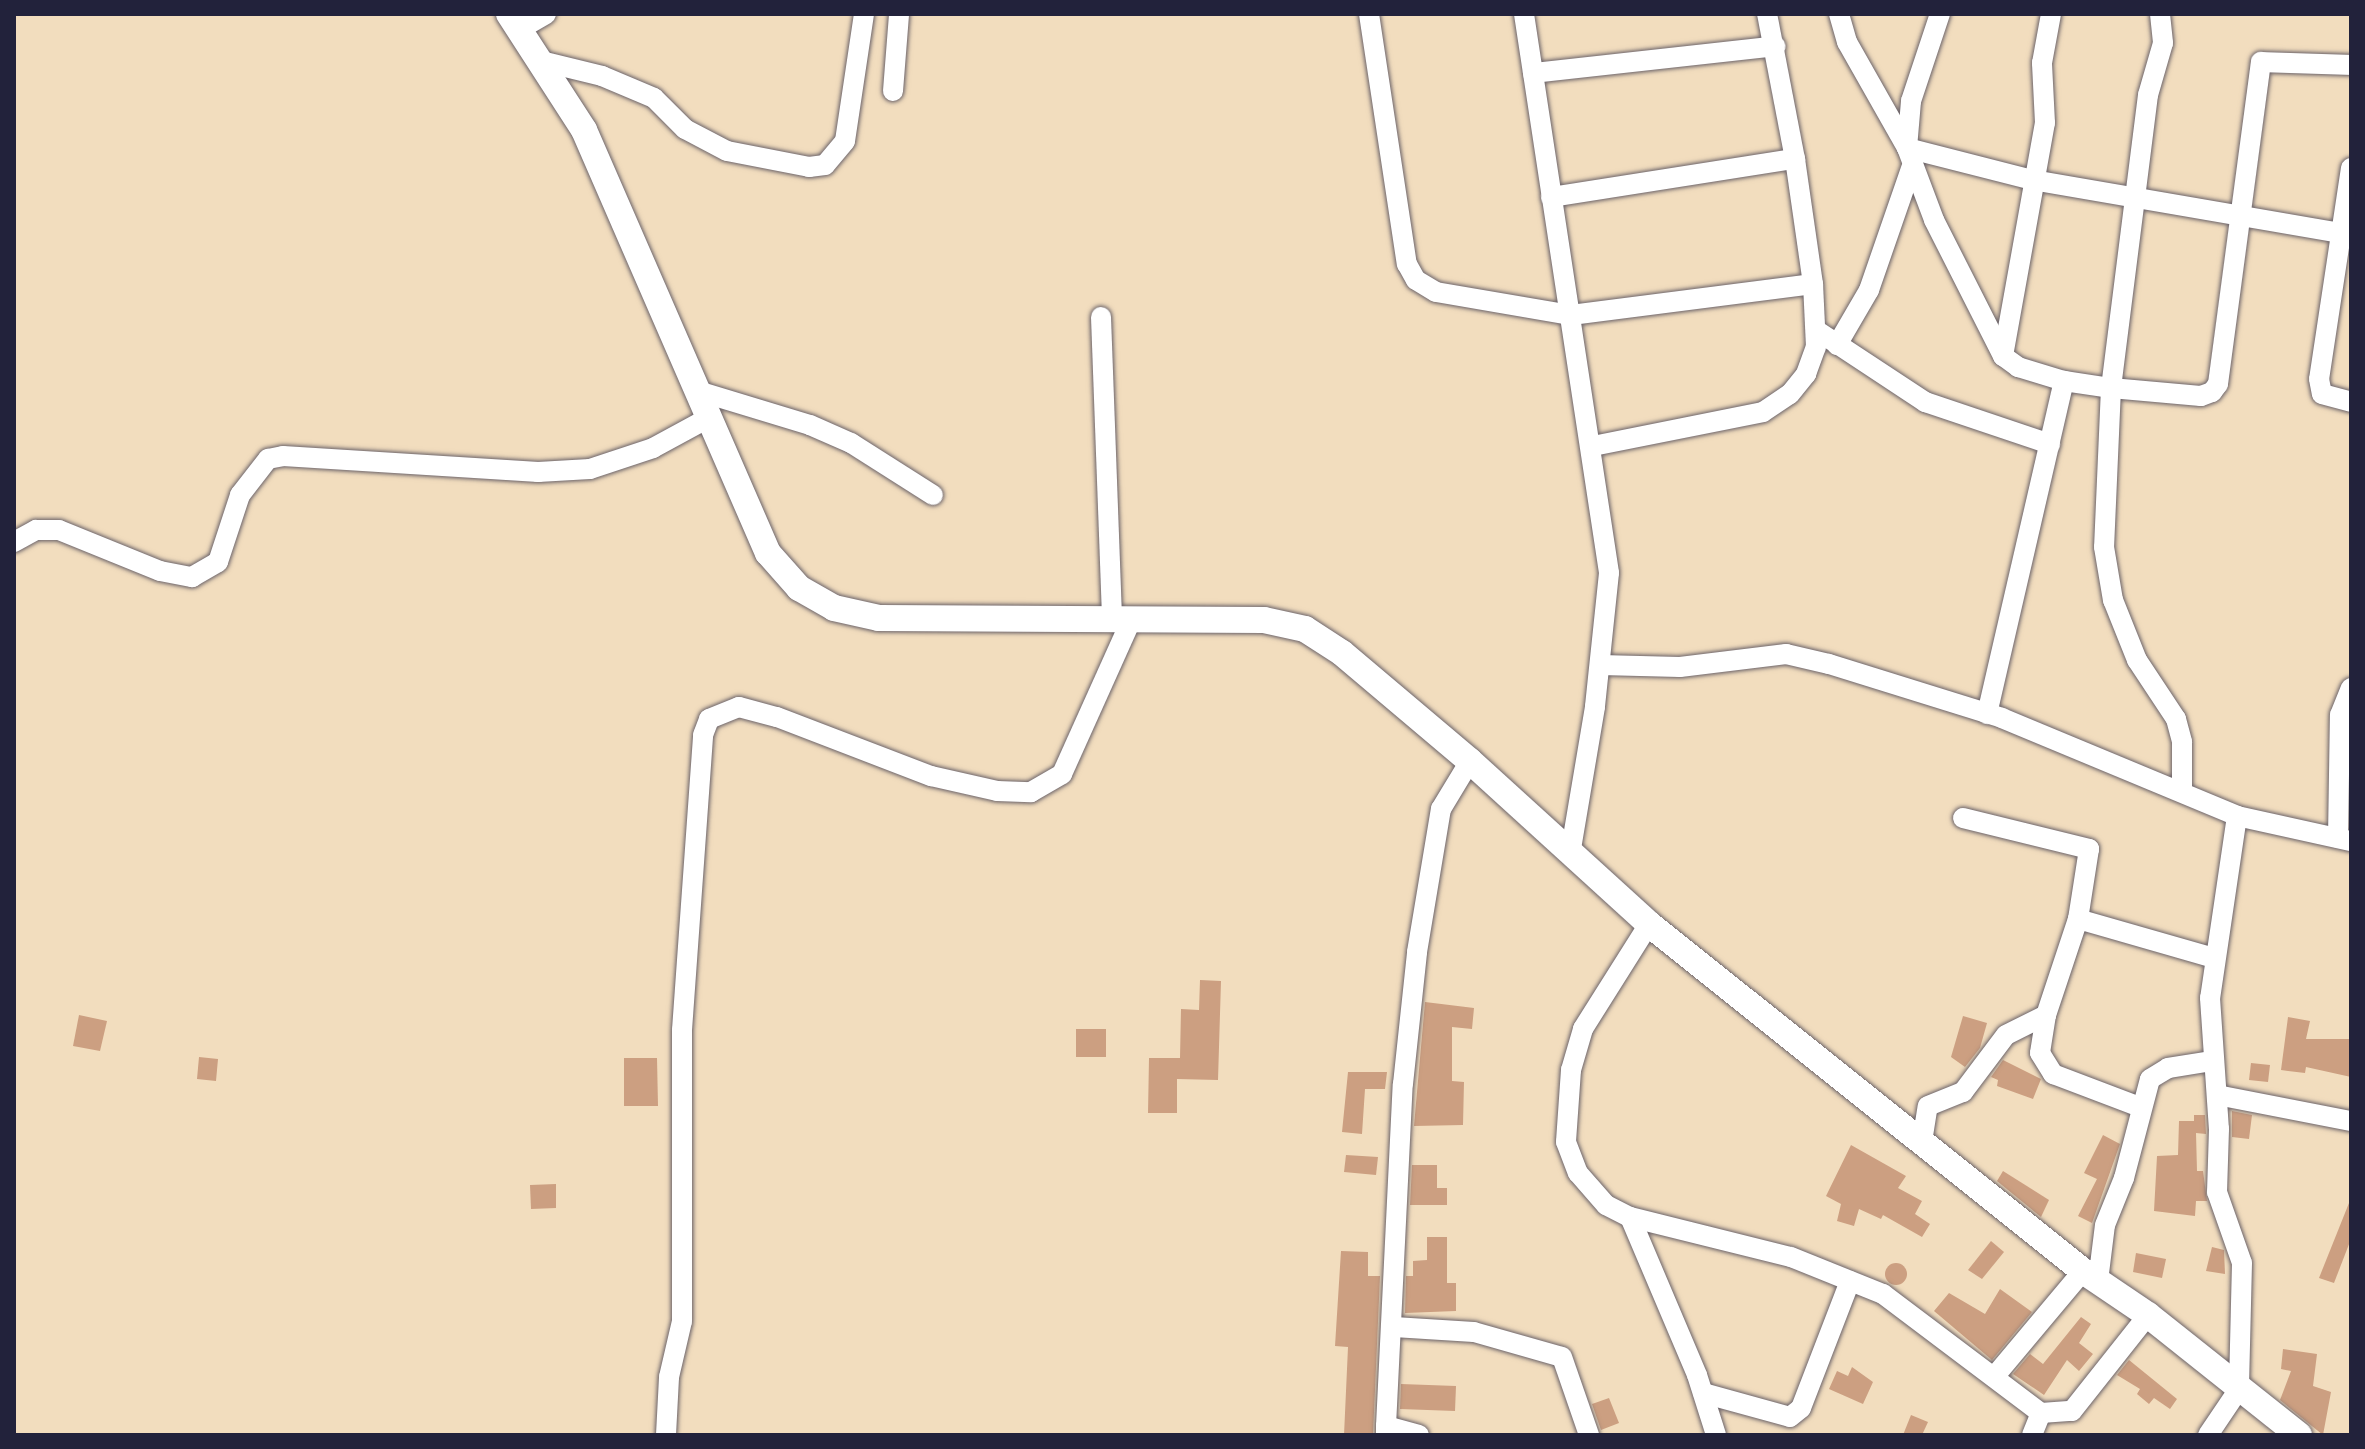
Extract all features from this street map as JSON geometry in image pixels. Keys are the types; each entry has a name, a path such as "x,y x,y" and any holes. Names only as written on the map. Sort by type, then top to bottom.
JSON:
{"street":[{"path":"546,14 514,21 545,62 584,130 768,553 799,588 834,608 879,618 1264,620 1305,629 1342,653 1470,761 1649,924 2090,1276 2148,1315 2299,1435"},
{"path":"545,62 602,76 654,98 685,129 727,151 809,167 839,155 845,141 864,14"},
{"path":"893,91 899,14"},
{"path":"1369,14 1391,178 1407,264 1416,280 1436,292 1571,315 1813,284"},
{"path":"1524,14 1593,446 1609,573 1600,665 1570,855"},
{"path":"1593,446 1763,412 1790,394 1806,374 1816,330 1813,284 1776,46 1767,14"},
{"path":"1839,14 1847,42 1910,156 1934,220 2003,356 2018,367 2064,381 2111,388 2201,396 2212,392 2218,384 2261,62 2351,65"},
{"path":"1837,345 1880,266 1910,156 1911,101 1940,14"},
{"path":"2003,356 2045,123 2042,63 2051,14"},
{"path":"2160,14 2163,43 2152,74 2111,388 2106,573 2137,660 2176,719 2182,742 2182,791"},
{"path":"1533,73 1776,46"},
{"path":"1910,156 2341,233"},
{"path":"1551,197 1795,159"},
{"path":"2351,168 2319,379 2322,394 2351,402"},
{"path":"666,1435 669,1377 682,1321 682,1030 703,735 709,719 739,707 777,717 931,776 997,791 1031,792 1062,774 1122,618 1101,317"},
{"path":"1816,330 1925,402 2050,444"},
{"path":"1987,714 2064,381"},
{"path":"698,391 810,425 851,443 933,495"},
{"path":"14,542 36,530 59,530 160,571 192,577 218,562 240,495 268,459 283,456 538,472 590,469 653,448 710,417"},
{"path":"1600,665 1680,667 1786,654 1987,714 2237,816 2344,840 2340,715 2351,688"},
{"path":"1419,1435 1386,1430 1394,1327 1403,1084 1417,952 1441,809 1470,761"},
{"path":"2208,1435 2239,1389 2242,1263 2217,1192 2217,1095 2212,1061 2214,958 2237,816"},
{"path":"1963,818 2085,845 2090,856 2078,919 2046,1015 2040,1053 2053,1074 2140,1107"},
{"path":"2078,919 2214,958"},
{"path":"1649,924 1583,1029 1567,1110 1566,1142 1578,1173 1606,1205 1630,1217 1791,1257 1883,1294 2041,1413 2072,1411 2148,1315"},
{"path":"1922,1142 1928,1106 1963,1092 2006,1035 2046,1015"},
{"path":"1994,1377 2090,1276 2105,1225 2124,1178 2140,1107 2150,1079 2168,1068 2212,1061"},
{"path":"2217,1095 2351,1121"},
{"path":"1630,1217 1703,1393 1716,1435"},
{"path":"1703,1393 1790,1417 1801,1408 1850,1281"},
{"path":"1394,1327 1474,1332 1562,1357 1589,1435"},
{"path":"2032,1435 2041,1413"}],"building":[{"path":"1200,980 1221,981 1218,1080 1177,1079 1177,1113 1148,1113 1149,1058 1180,1058 1181,1009 1199,1010"},
{"path":"1425,1002 1474,1008 1472,1029 1452,1027 1452,1081 1464,1082 1463,1125 1414,1126"},
{"path":"79,1015 107,1021 100,1051 73,1046"},
{"path":"1963,1016 1987,1023 1980,1048 1965,1067 1951,1057"},
{"path":"2288,1017 2310,1021 2306,1039 2351,1039 2351,1077 2306,1067 2305,1073 2281,1070"},
{"path":"1076,1029 1106,1029 1106,1057 1076,1057"},
{"path":"199,1057 218,1059 216,1081 197,1079"},
{"path":"624,1058 657,1058 658,1106 624,1106"},
{"path":"2003,1060 2041,1079 2033,1099 1997,1086 1998,1080 1991,1077"},
{"path":"2251,1063 2270,1065 2268,1082 2249,1080"},
{"path":"1348,1072 1387,1072 1385,1089 1365,1089 1362,1134 1342,1132"},
{"path":"2232,1111 2252,1115 2249,1139 2232,1137"},
{"path":"2194,1115 2205,1115 2206,1134 2196,1133 2197,1171 2203,1171 2207,1201 2196,1201 2195,1216 2154,1211 2157,1156 2178,1155 2179,1121 2194,1121"},
{"path":"2103,1135 2120,1144 2092,1223 2078,1216 2097,1179 2084,1173"},
{"path":"1851,1145 1906,1176 1898,1188 1922,1201 1915,1214 1930,1224 1922,1237 1883,1215 1881,1219 1859,1209 1854,1226 1837,1221 1841,1204 1826,1196"},
{"path":"1346,1155 1378,1157 1376,1175 1344,1172"},
{"path":"1412,1165 1437,1165 1437,1188 1447,1188 1447,1205 1410,1205"},
{"path":"2003,1171 2049,1200 2041,1217 1997,1181"},
{"path":"556,1184 556,1208 531,1209 530,1185"},
{"path":"2351,1198 2351,1239 2334,1283 2319,1278"},
{"path":"1427,1237 1447,1237 1447,1283 1456,1283 1456,1311 1405,1313 1406,1276 1413,1276 1413,1261 1427,1260"},
{"path":"1991,1241 2004,1252 1982,1279 1968,1270"},
{"path":"2212,1247 2224,1250 2225,1274 2206,1271"},
{"path":"1341,1251 1368,1252 1368,1276 1380,1276 1373,1435 1344,1435 1348,1347 1335,1346"},
{"path":"2136,1253 2166,1259 2162,1278 2133,1272"},
{"path":"1896,1263 1904,1266 1907,1274 1904,1282 1896,1285 1888,1282 1885,1274 1888,1266"},
{"path":"2000,1289 2032,1312 1992,1360 1934,1311 1949,1293 1985,1314"},
{"path":"2081,1317 2091,1324 2079,1343 2093,1354 2079,1371 2067,1360 2044,1395 2013,1374 2030,1354 2043,1364"},
{"path":"2283,1349 2317,1354 2313,1386 2331,1392 2323,1435 2280,1400 2291,1371 2281,1369"},
{"path":"2129,1360 2177,1399 2170,1409 2154,1398 2149,1404 2137,1394 2140,1389 2117,1375"},
{"path":"1852,1367 1873,1382 1863,1404 1829,1389 1837,1371 1848,1376"},
{"path":"1401,1384 1456,1386 1455,1411 1400,1409"},
{"path":"1609,1398 1619,1423 1601,1430 1592,1404"},
{"path":"1911,1415 1928,1422 1922,1435 1903,1435"}]}
